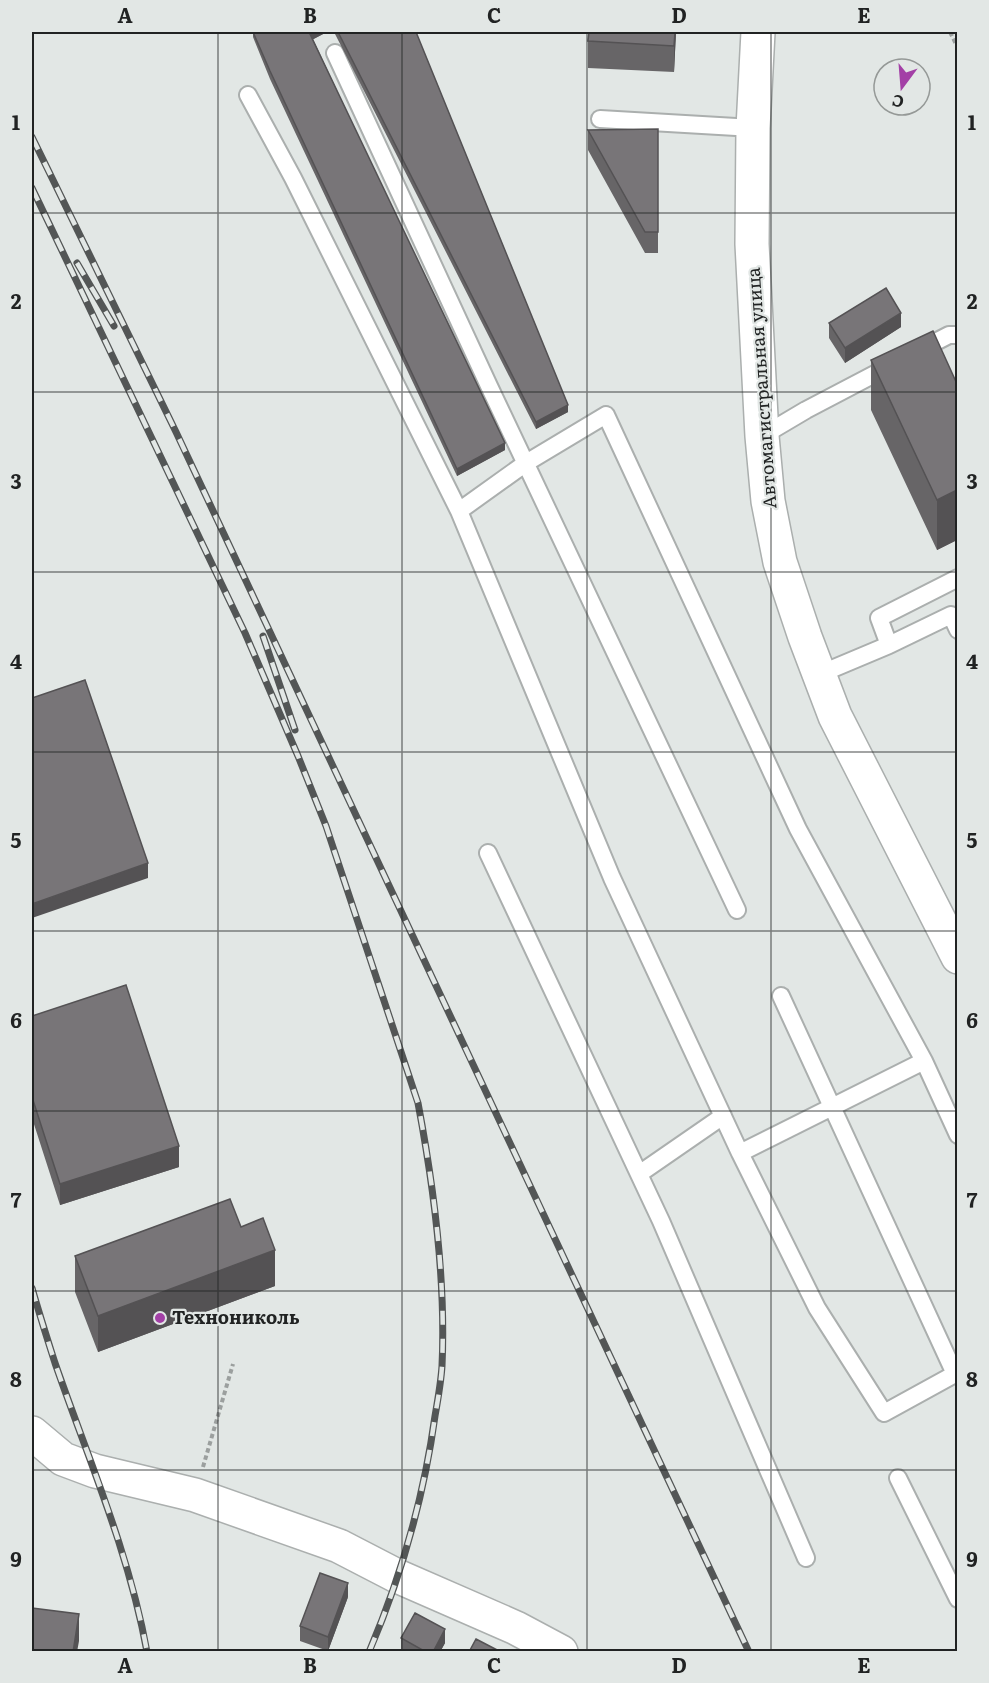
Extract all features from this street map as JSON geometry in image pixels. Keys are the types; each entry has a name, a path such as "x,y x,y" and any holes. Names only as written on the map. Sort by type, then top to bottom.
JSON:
{"main road":[{"name":"Автомагистральная улица","path":"758,32 753,128 752,244 762,436 768,501 780,562 835,716 953,932"},
{"path":"32,1433 63,1459 95,1471 195,1495 339,1546 397,1576 516,1628 561,1652"}],"lane":[{"path":"335,53 737,910"},
{"path":"249,95 299,189 459,511 612,878 740,1154 817,1308 884,1413 956,1374 781,996"},
{"path":"600,119 753,128"},
{"path":"762,436 806,410 949,335 957,335"},
{"path":"459,511 526,463 606,415 798,830 924,1061 957,1135"},
{"path":"889,645 879,618 957,578"},
{"path":"820,674 889,645 951,615 957,630"},
{"path":"488,853 639,1174 806,1558"},
{"path":"740,1154 924,1061"},
{"path":"639,1174 723,1116"},
{"path":"898,1478 957,1599"}],"path":[{"path":"950,32 957,48"},
{"path":"195,1495 233,1364"}],"building":[{"path":"253,32 314,32 310,34 505,443 457,469 270,71"},
{"path":"338,32 416,32 568,405 536,422"},
{"path":"589,32 675,32 674,46 588,41"},
{"path":"658,129 658,232 645,232 588,130"},
{"path":"886,288 901,313 845,348 829,323"},
{"path":"933,331 957,384 957,490 937,500 871,360"},
{"path":"85,680 148,863 32,904 32,698"},
{"path":"126,985 179,1146 60,1184 32,1097 32,1016"},
{"path":"230,1199 241,1227 263,1218 275,1250 98,1316 75,1256"},
{"path":"320,1573 348,1583 328,1637 300,1626"},
{"path":"32,1608 79,1614 73,1652 32,1652"},
{"path":"415,1613 445,1629 433,1652 426,1652 401,1638"},
{"path":"476,1639 501,1652 469,1652"}],"railway":[{"path":"32,137 176,432 749,1652"},
{"path":"32,188 245,633 298,756 326,826 418,1103 438,1234 443,1333 442,1372 418,1506 391,1595 369,1652"},
{"path":"77,263 114,326"},
{"path":"263,636 295,730"},
{"path":"32,1288 55,1363 119,1542 147,1652"}],"place":[{"name":"Технониколь","path":"160,1318"}]}
